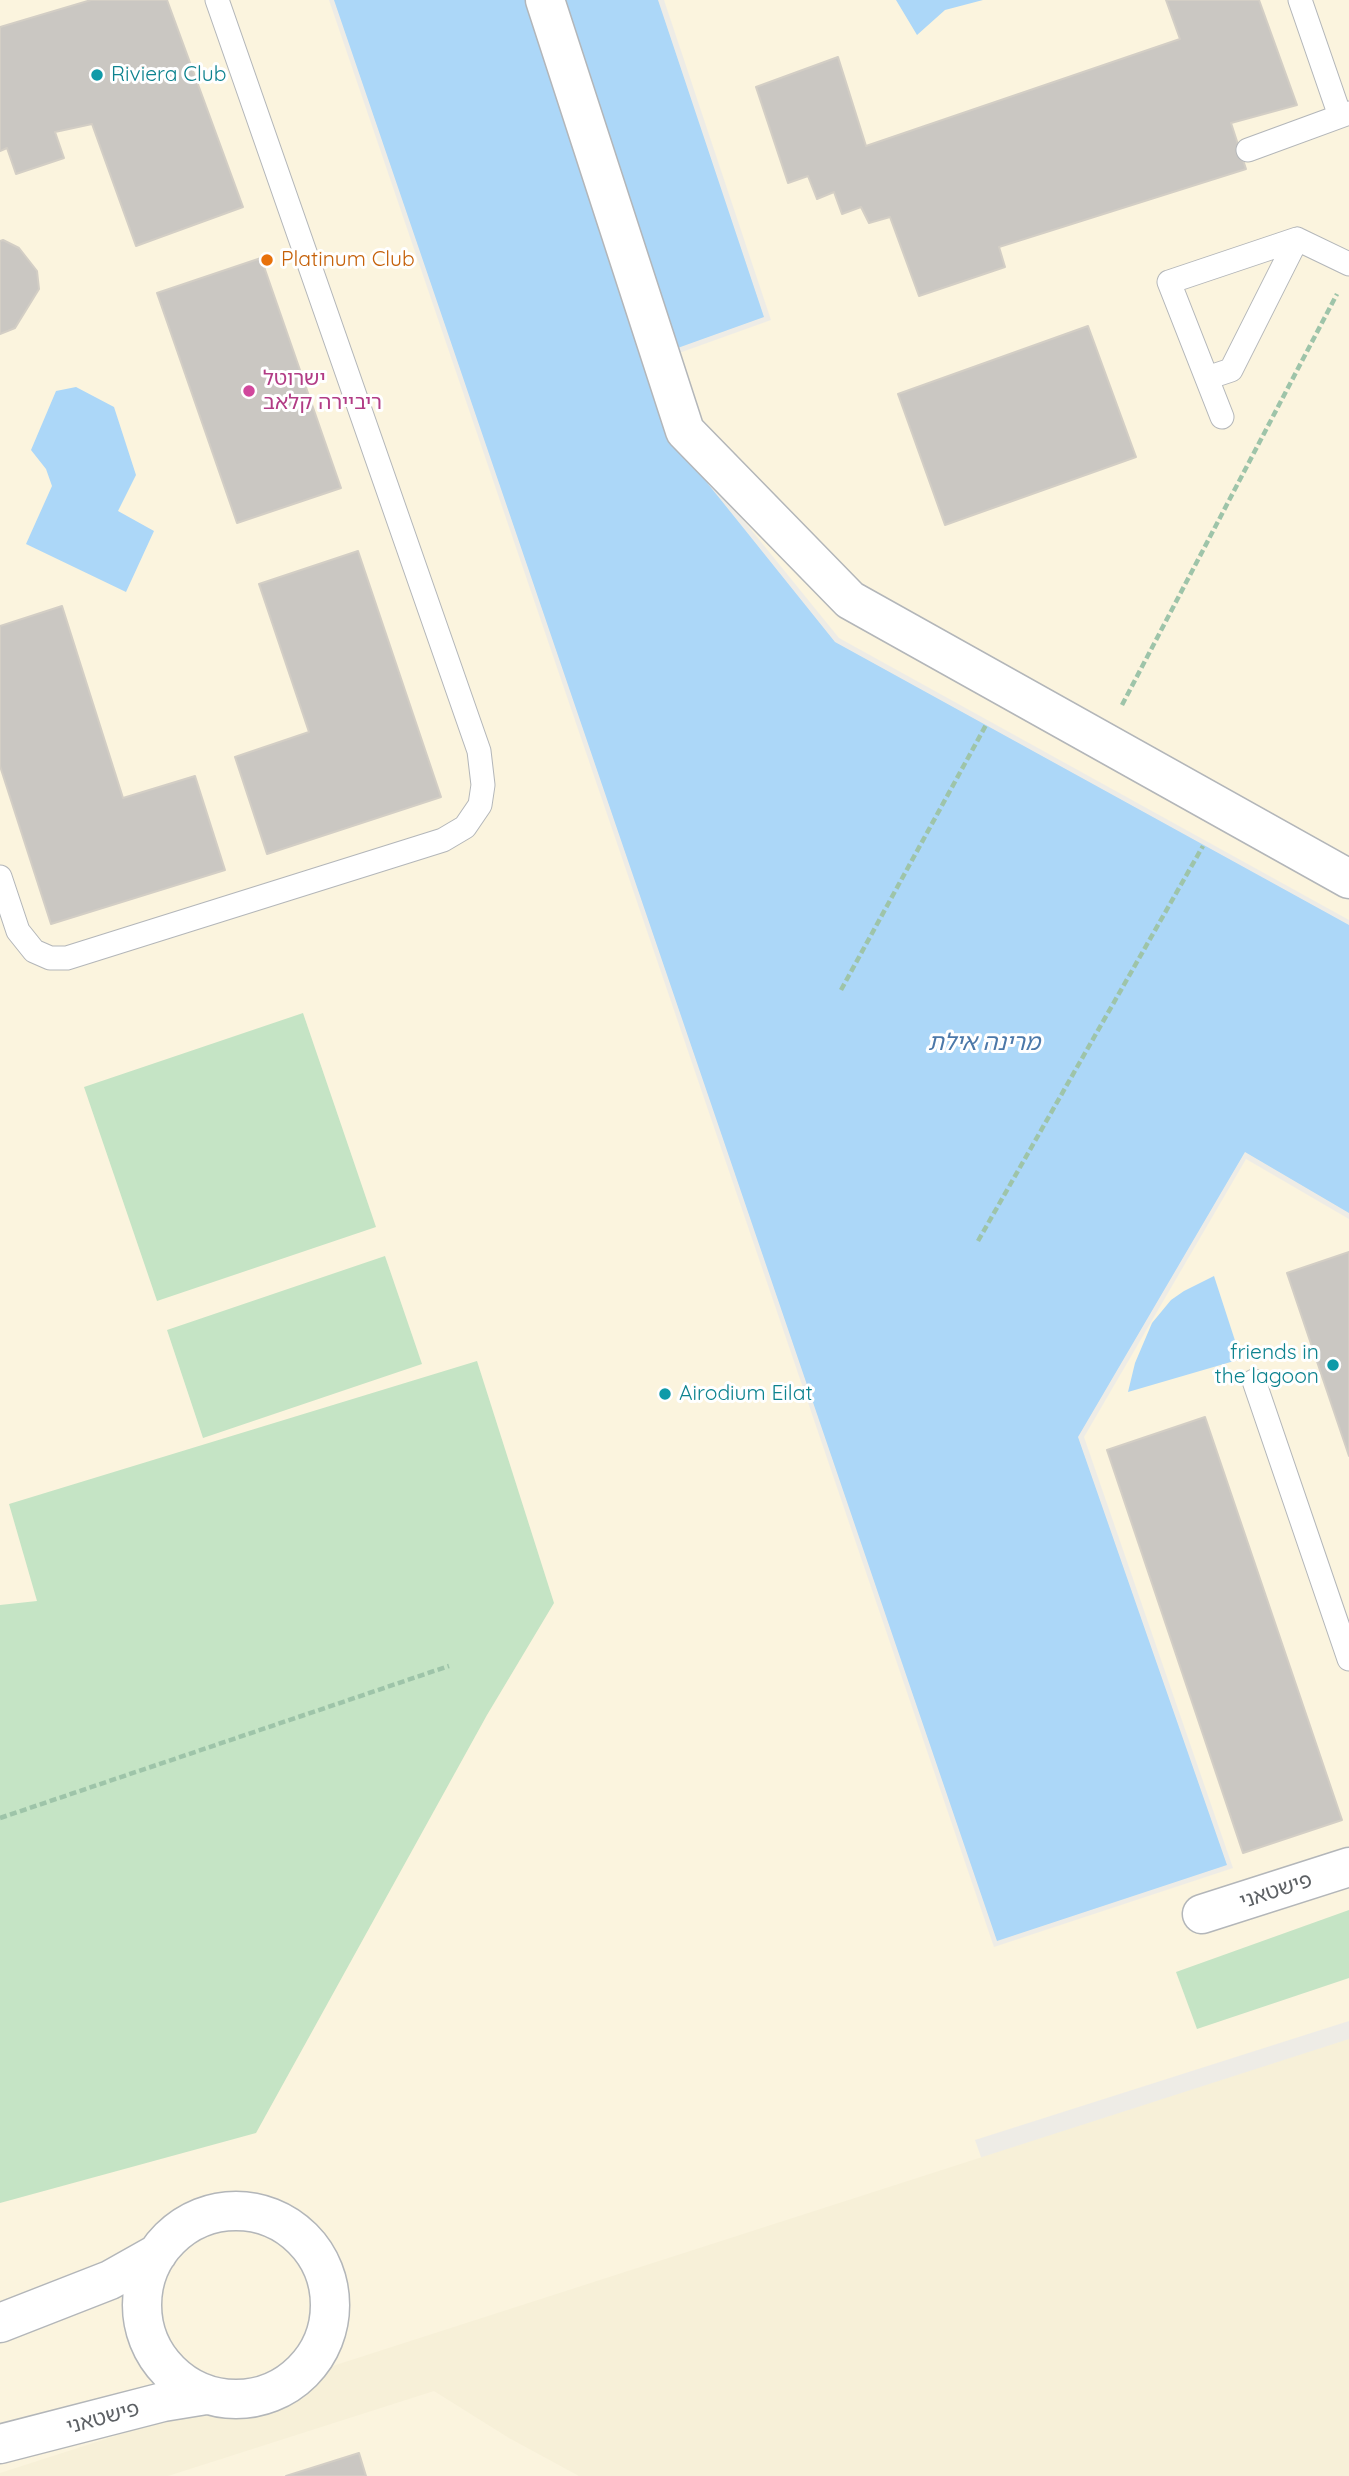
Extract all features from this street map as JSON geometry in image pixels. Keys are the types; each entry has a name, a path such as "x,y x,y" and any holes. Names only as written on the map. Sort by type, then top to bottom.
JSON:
{"street":[{"path":"545,0 685,431 850,600 1349,878"},
{"name":"פישטאני","path":"1202,1914 1349,1867"},
{"path":"252,2211 282,2222 306,2241 323,2268 331,2298 328,2329 316,2357 294,2380 267,2395 236,2400 206,2395 178,2380 157,2357 144,2328 142,2297 150,2267 166,2241 191,2222 221,2212 252,2211"},
{"path":"0,2323 110,2280 158,2253"},
{"name":"פישטאני","path":"0,2444 163,2402 206,2395"}],"lane":[{"path":"0,877 18,931 34,951 50,958 67,958 443,840 465,827 480,805 483,785 479,751 217,0"},
{"path":"1248,150 1345,114 1300,0"},
{"path":"1297,239 1346,274"},
{"path":"1207,378 1231,370 1297,239"},
{"path":"1222,417 1169,282 1297,239"},
{"path":"1254,1381 1349,1659"}],"path":[{"path":"1103,741 1346,274"},
{"path":"841,990 1007,688"},
{"path":"978,1241 1224,809"},
{"path":"0,1818 449,1665"}],"shaded area":[{"path":"0,0 329,0 994,1947 1233,1868 1084,1437 1246,1159 1349,1219 1349,2021 975,2140 1093,2476 0,2476"},
{"path":"664,0 1349,0 1349,920 839,638 688,452 654,362 771,320"}],"green space":[{"path":"303,1013 376,1227 157,1301 84,1087"},
{"path":"385,1256 422,1364 203,1438 167,1330"},
{"path":"477,1361 554,1603 487,1715 256,2133 0,2203 0,1605 37,1601 9,1504"},
{"path":"1349,1910 1349,1978 1197,2029 1176,1972"}],"sand":[{"path":"1349,2039 1349,2476 579,2476 509,2438 434,2391 168,2476 0,2476 0,2473"}],"water":[{"name":"מרינה אילת","path":"334,0 658,0 764,317 647,359 684,454 835,642 1349,925 1349,1213 1245,1152 1078,1437 1227,1865 997,1941"},
{"path":"896,0 983,0 945,10 917,35"},
{"path":"76,387 114,407 136,475 118,511 154,531 126,592 26,544 52,486 46,469 31,450 56,391"},
{"path":"1214,1276 1241,1359 1128,1392 1135,1363 1152,1323 1171,1300"}],"building":[{"name":"Riviera Club","path":"91,0 167,0 243,207 136,246 92,124 55,132 64,158 16,174 7,148 0,151 0,27"},
{"path":"1166,0 1259,0 1297,105 1231,123 1246,169 999,247 1005,267 919,296 890,217 869,223 861,207 842,214 834,192 817,199 808,176 788,183 756,87 838,57 866,146 1180,39"},
{"path":"0,241 19,248 37,271 39,289 15,328 0,334"},
{"name":"ישרוטל ריביירה קלאב","path":"261,258 341,488 237,523 157,293"},
{"path":"1088,326 1136,457 945,525 898,394"},
{"path":"358,551 441,797 267,854 235,757 309,732 259,584"},
{"path":"62,606 123,798 195,776 225,870 51,924 0,766 0,626"},
{"name":"friends in the lagoon","path":"1349,1252 1349,1456 1287,1273"},
{"path":"1205,1417 1342,1820 1243,1853 1107,1450"},
{"path":"359,2453 366,2476 286,2476"}],"place":[{"name":"Riviera Club","path":"97,75"},
{"name":"Platinum Club","path":"267,260"},
{"name":"ישרוטל ריביירה קלאב","path":"249,391"},
{"name":"friends in the lagoon","path":"1333,1365"},
{"name":"Airodium Eilat","path":"665,1394"}]}
